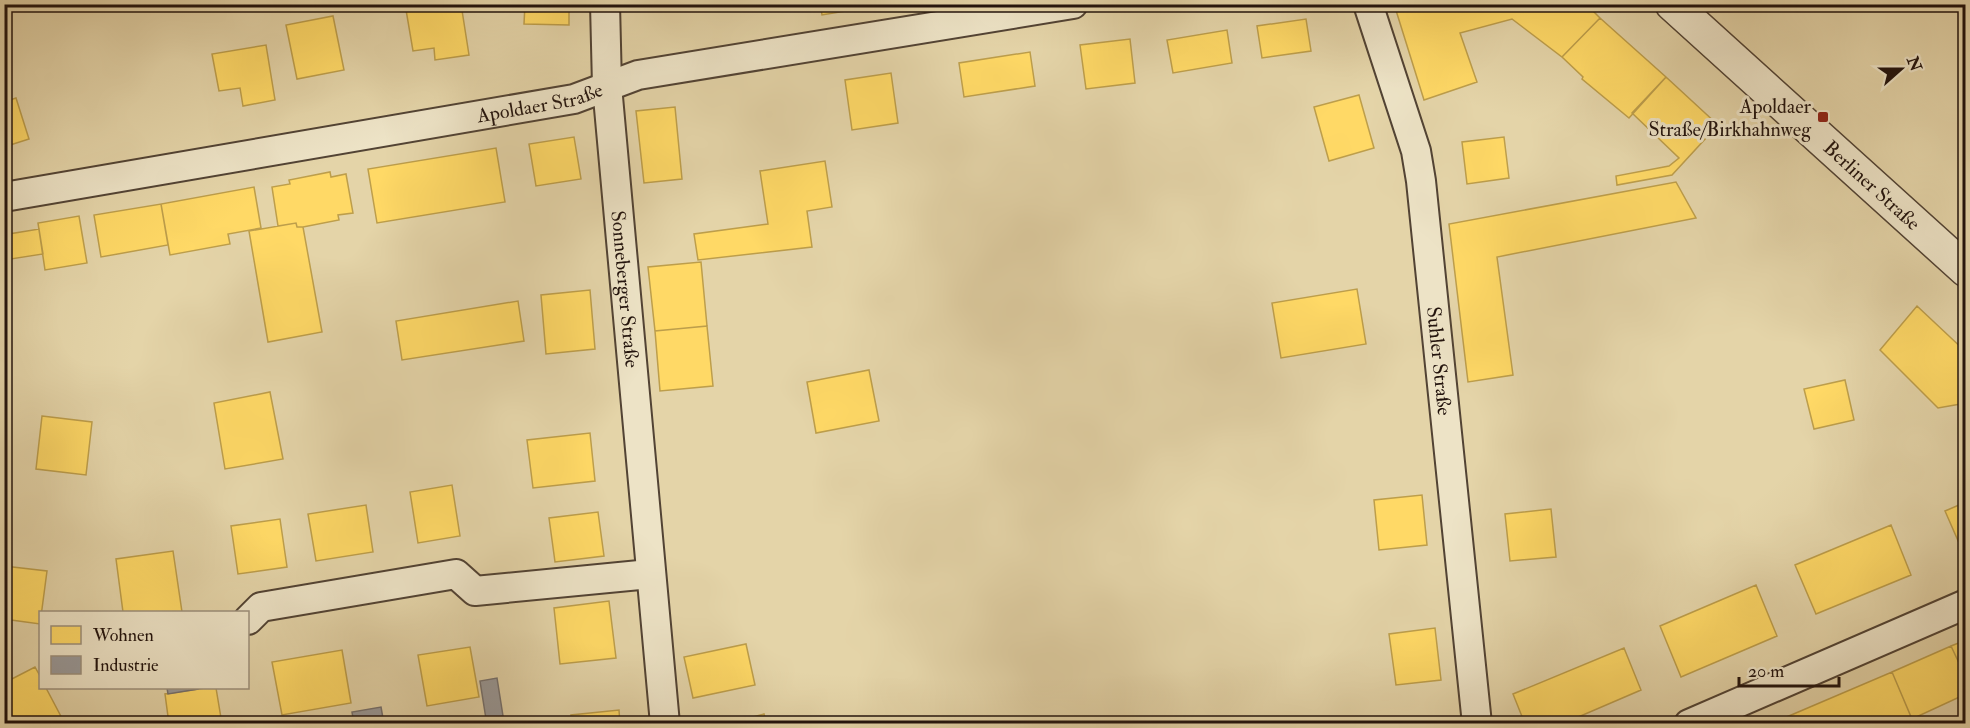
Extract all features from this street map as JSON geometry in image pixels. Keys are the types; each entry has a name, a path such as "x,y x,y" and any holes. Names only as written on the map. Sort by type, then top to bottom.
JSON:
{"street":[{"name":"Sonneberger Straße","path":"605,4 607,86 665,723"},
{"name":"Apoldaer Straße","path":"4,197 574,99 638,75 1073,4"},
{"name":"Suhler Straße","path":"1368,4 1416,151 1421,181 1477,723"},
{"name":"Berliner Straße","path":"1672,4 1965,270"},
{"path":"249,619 261,607 456,574 475,591 650,574"},
{"path":"1689,723 1965,604"}],"building: Wohnen":[{"path":"4,4 27,4 4,11"},
{"path":"405,4 461,4 469,55 435,60 434,48 413,51"},
{"path":"525,4 569,4 569,25 524,24"},
{"path":"820,4 888,4 822,15"},
{"path":"1394,4 1586,4 1600,18 1562,57 1512,19 1460,33 1477,82 1424,100"},
{"path":"333,16 344,70 297,79 286,25"},
{"path":"1600,18 1666,77 1629,118 1582,79 1583,77 1562,57"},
{"path":"1306,19 1311,51 1262,58 1257,26"},
{"path":"1227,30 1232,63 1173,73 1167,40"},
{"path":"1130,39 1135,83 1086,89 1080,45"},
{"path":"266,45 275,100 243,106 240,88 219,91 212,54"},
{"path":"1030,52 1035,86 964,97 959,63"},
{"path":"891,73 898,123 852,130 845,80"},
{"path":"1666,77 1718,125 1672,175 1617,185 1616,176 1669,166 1679,158 1632,113"},
{"path":"1359,95 1374,148 1329,161 1314,107"},
{"path":"16,98 29,139 4,147 4,102"},
{"path":"675,107 682,179 644,183 636,111"},
{"path":"574,137 581,179 536,186 529,144"},
{"path":"1504,137 1509,178 1467,184 1462,142"},
{"path":"496,148 505,202 377,223 368,169"},
{"path":"825,161 832,207 807,211 812,247 698,260 694,234 768,224 760,171"},
{"path":"330,172 331,177 346,174 353,213 338,215 339,220 303,227 297,227 296,223 278,226 272,187 290,184 289,180"},
{"path":"1676,182 1696,218 1497,257 1513,375 1468,382 1449,224"},
{"path":"254,187 261,228 228,234 230,244 170,255 161,204"},
{"path":"161,204 168,245 101,257 94,215"},
{"path":"79,216 87,263 45,270 38,223"},
{"path":"296,223 297,227 303,227 322,332 268,342 249,231"},
{"path":"39,229 43,254 11,259 9,234"},
{"path":"701,262 707,326 655,331 648,267"},
{"path":"1357,289 1366,344 1281,358 1272,303"},
{"path":"590,290 595,349 546,354 541,295"},
{"path":"518,301 524,341 402,360 396,321"},
{"path":"1917,306 1966,352 1966,403 1938,408 1880,350"},
{"path":"707,326 713,386 660,391 655,331"},
{"path":"869,370 879,421 816,433 807,382"},
{"path":"1845,380 1854,420 1814,429 1804,389"},
{"path":"270,392 283,459 225,469 214,403"},
{"path":"42,416 92,422 86,475 36,469"},
{"path":"590,433 595,481 533,488 527,440"},
{"path":"452,485 460,536 418,543 410,492"},
{"path":"1422,495 1427,545 1379,550 1374,500"},
{"path":"1966,502 1966,551 1963,552 1945,511"},
{"path":"366,505 373,552 316,561 308,514"},
{"path":"1551,509 1556,557 1510,561 1505,514"},
{"path":"598,512 604,556 555,562 549,518"},
{"path":"280,519 287,567 238,574 231,526"},
{"path":"1891,525 1911,575 1816,614 1795,565"},
{"path":"173,551 182,611 123,611 116,559"},
{"path":"4,566 47,571 42,611 39,611 39,624 4,619"},
{"path":"1756,585 1777,636 1681,677 1660,626"},
{"path":"609,601 616,658 560,664 554,608"},
{"path":"1435,628 1441,680 1396,685 1389,634"},
{"path":"1966,640 1966,678 1951,646"},
{"path":"746,644 755,685 693,698 684,657"},
{"path":"1951,646 1966,678 1966,694 1912,719 1892,672"},
{"path":"470,647 479,697 427,706 418,655"},
{"path":"1624,648 1641,690 1562,724 1525,724 1513,694"},
{"path":"342,650 351,703 282,715 272,662"},
{"path":"35,667 39,674 39,689 47,689 65,724 10,724 4,713 4,683"},
{"path":"1892,672 1914,724 1770,724"},
{"path":"216,689 222,724 169,724 165,694"},
{"path":"619,710 620,724 572,724 571,715"},
{"path":"764,714 767,724 727,724"}],"building: Industrie":[{"path":"497,678 503,716 486,719 480,681"},
{"path":"167,689 198,689 168,694"},
{"path":"381,707 384,724 354,724 352,712"}],"place":[{"name":"Apoldaer Straße/Birkhahnweg","path":"1823,117"}]}
